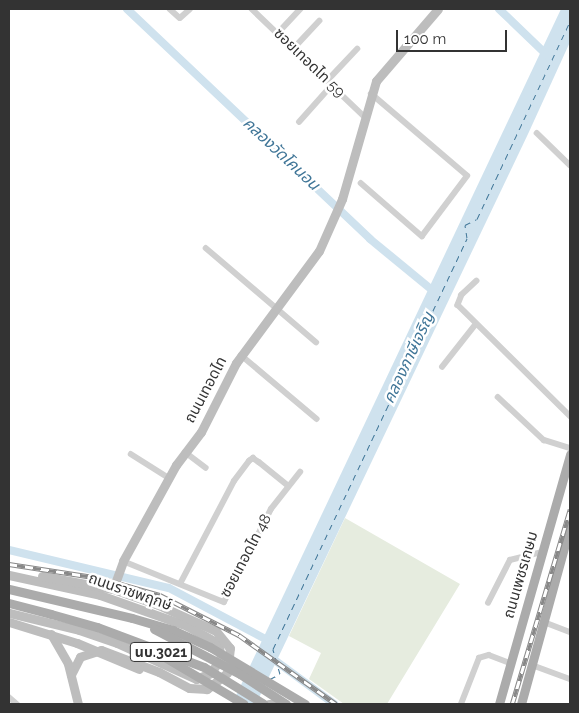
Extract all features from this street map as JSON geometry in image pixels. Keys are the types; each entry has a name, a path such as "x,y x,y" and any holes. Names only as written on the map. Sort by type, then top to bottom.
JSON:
{"main road":[{"name":"ถนนเทอดไท","path":"112,589 122,564 169,478 185,452 201,432 241,356 280,308 319,251 342,199 370,93 387,65 438,9"},
{"name":"ถนนเพชรเกษม","path":"499,704 570,454"},
{"path":"522,704 570,526"},
{"name":"ถนนราชพฤกษ์","path":"9,575 100,595 186,626 218,643 221,653 218,664 206,677 196,679 118,643 79,630 9,614"},
{"path":"24,577 54,577 112,589 204,624 226,639 230,648 227,673 208,689 189,688 112,652 101,650 80,657 71,675"},
{"name":"ถนนราชพฤกษ์","path":"9,589 132,618 240,674 286,704"},
{"name":"นบ.3021","path":"9,603 97,627 151,649 204,667 264,704"},
{"path":"132,618 173,630 210,647 305,704"},
{"path":"9,622 51,634 94,652"},
{"path":"51,634 68,664 78,704"},
{"path":"151,649 244,704"},
{"path":"269,704 282,704"}],"street":[{"path":"170,9 180,18 190,9"},
{"name":"ซอยเทอดไท 59","path":"252,9 365,117"},
{"path":"278,33 300,9"},
{"path":"294,48 319,20"},
{"path":"300,122 358,49"},
{"path":"361,183 422,236 467,176 370,93"},
{"path":"537,133 570,165"},
{"path":"206,248 280,308 316,342"},
{"path":"477,281 458,301 475,325 570,416"},
{"path":"442,367 475,325"},
{"path":"241,356 317,419"},
{"path":"498,397 544,440 570,448"},
{"path":"185,452 206,468"},
{"path":"131,454 169,478"},
{"path":"180,584 234,481 249,461 253,458 289,486"},
{"name":"ซอยเทอดไท 48","path":"122,564 180,584 224,602 271,509 300,472"},
{"path":"488,603 510,560 542,552"},
{"path":"544,622 570,632"},
{"path":"461,704 479,658 489,655 510,663"},
{"path":"532,666 570,679"},
{"path":"9,698 17,704"}],"shaded area":[{"path":"345,518 460,584 387,704 344,704 309,679 321,653 289,636"}],"water":[{"name":"คลองภาษีเจริญ","path":"561,9 570,9 570,42 528,134 256,704 232,704"}],"waterway":[{"name":"คลองวัดโคนอน","path":"127,9 370,239 437,294"},
{"path":"499,9 548,56"},
{"path":"9,550 169,588 271,642"},
{"path":"269,656 334,704"}],"ferry route":[{"path":"270,679 280,674 273,649 467,238 465,225 477,219 570,21"}],"railway":[{"path":"512,704 570,509"},
{"path":"9,564 100,578 160,595 239,635 336,704"}]}
